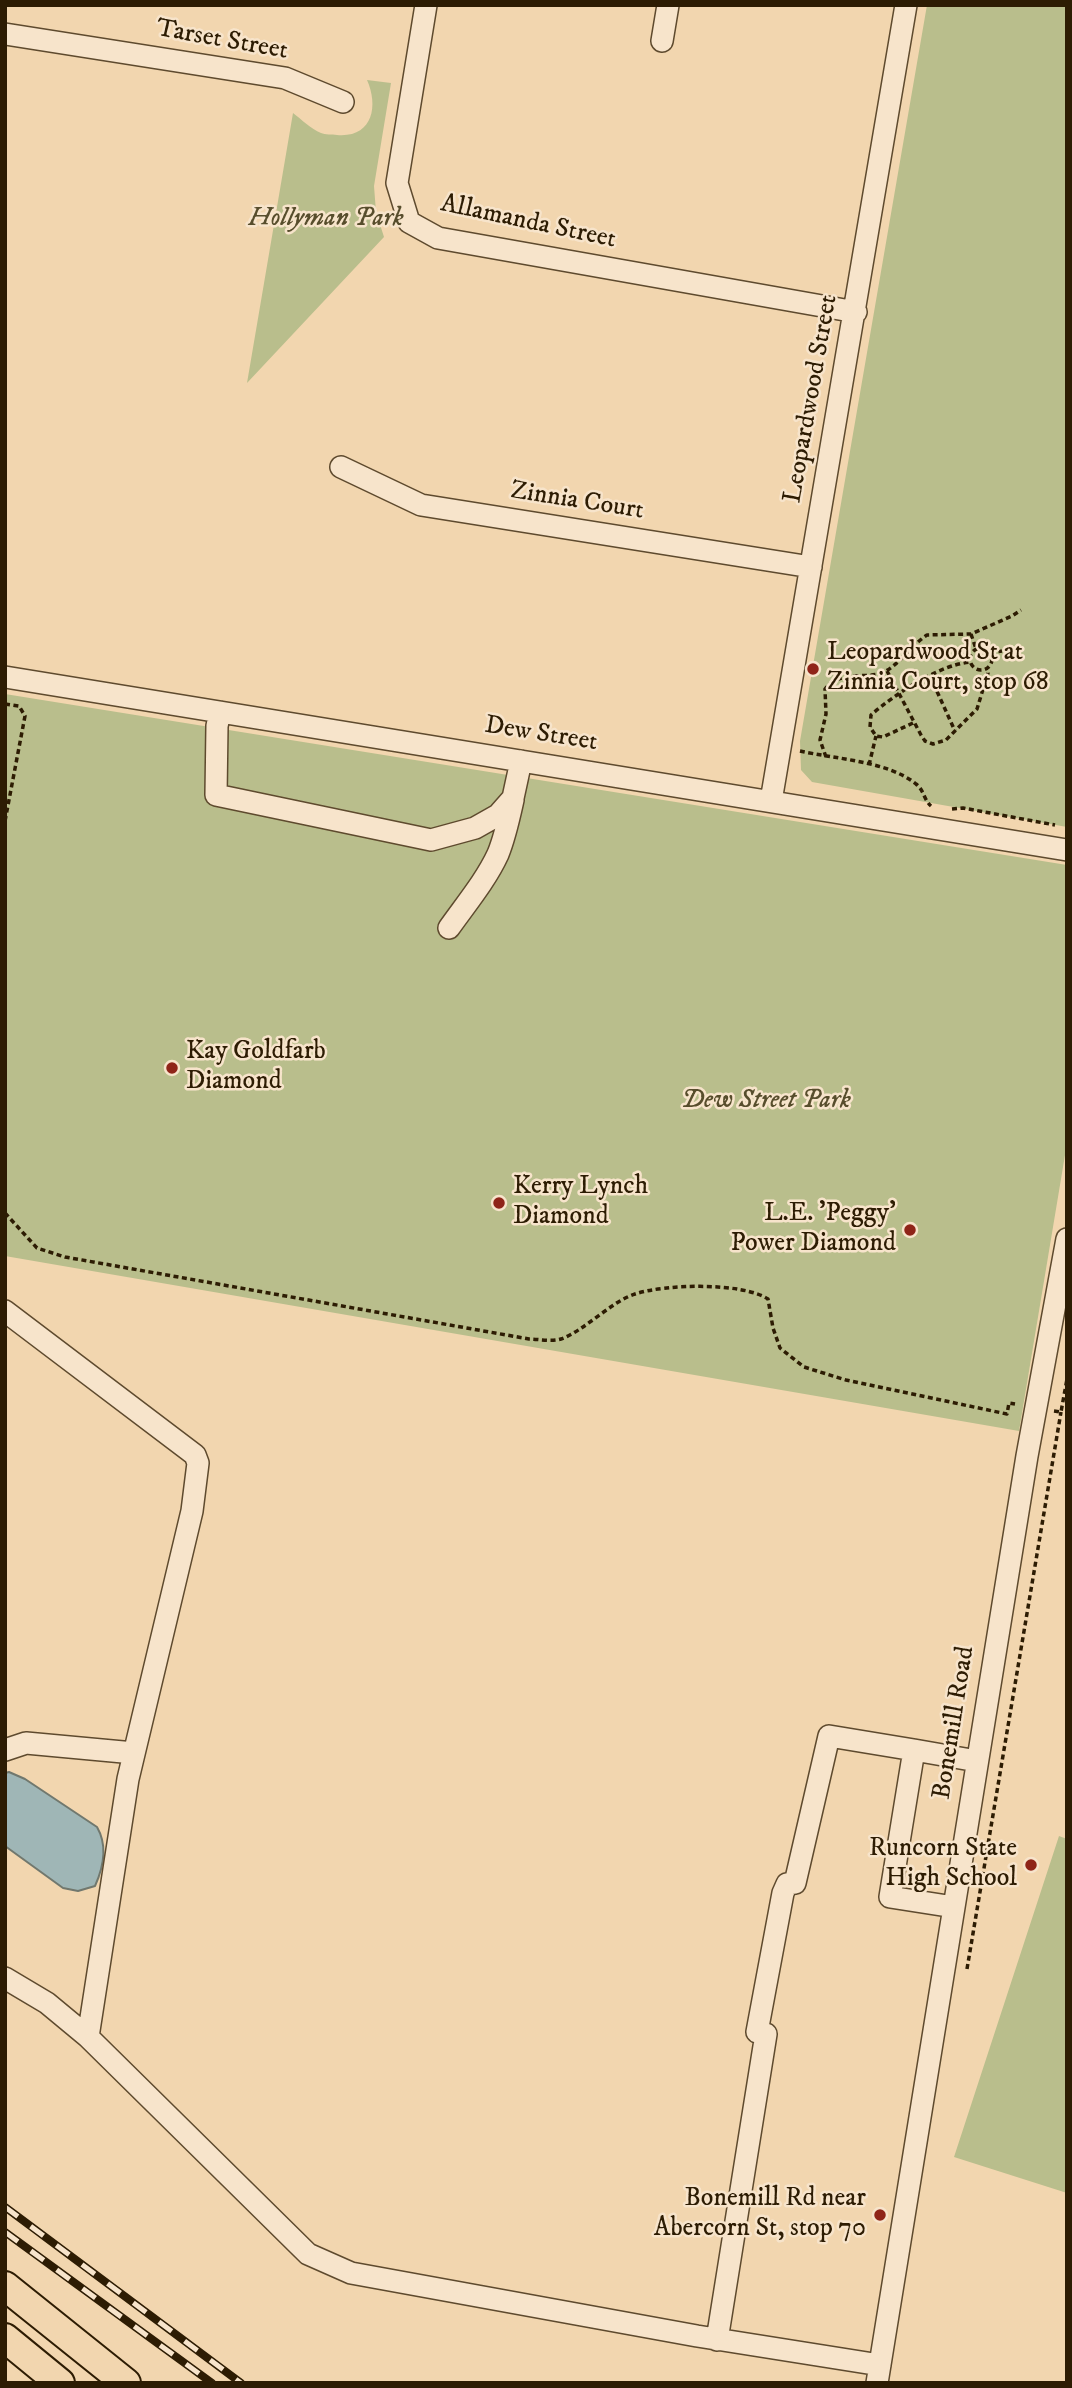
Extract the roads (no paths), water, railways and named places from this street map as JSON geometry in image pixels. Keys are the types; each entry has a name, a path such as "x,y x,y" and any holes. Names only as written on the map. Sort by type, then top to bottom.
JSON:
{"main road":[{"path":"5,2286 126,2383"},
{"path":"5,2338 60,2383"}],"street":[{"name":"Allamanda Street","path":"426,5 397,183 409,222 438,238 856,312"},
{"path":"662,41 668,5"},
{"name":"Leopardwood Street","path":"771,801 906,5"},
{"name":"Tarset Street","path":"5,34 285,78 343,102"},
{"name":"Zinnia Court","path":"341,467 421,505 811,567"},
{"name":"Dew Street","path":"5,677 1067,850"},
{"path":"220,712 217,726 216,794 431,840 475,828 498,816 513,798"},
{"path":"449,928 480,885 498,854 508,823 521,761"},
{"name":"Bonemill Road","path":"879,2374 1035,1408 1067,1239"},
{"path":"5,1311 195,1455 198,1463 192,1511 128,1779 88,2037"},
{"path":"717,2340 766,2034 757,2032 781,1906 787,1884 795,1883 830,1735 977,1761"},
{"path":"5,1750 26,1743 134,1753"},
{"path":"914,1750 890,1897 954,1907"},
{"path":"5,1978 47,2003 88,2037 308,2254 351,2273 717,2340 879,2374"}],"water":[{"path":"9,1772 25,1779 97,1827 103,1841 104,1856 95,1886 78,1891 63,1888 5,1846 5,1773"}],"railway":[{"path":"5,2207 241,2383"},
{"path":"5,2232 212,2383"}],"place":[{"name":"Leopardwood St at Zinnia Court, stop 68","path":"813,669"},
{"name":"Kay Goldfarb Diamond","path":"172,1068"},
{"name":"Kerry Lynch Diamond","path":"499,1203"},
{"name":"L.E. 'Peggy' Power Diamond","path":"910,1230"},
{"name":"Runcorn State High School","path":"1031,1865"},
{"name":"Bonemill Rd near Abercorn St, stop 70","path":"880,2215"}],"park label":[{"name":"Hollyman Park","path":"326,220"},
{"name":"Dew Street Park","path":"766,1102"}]}
